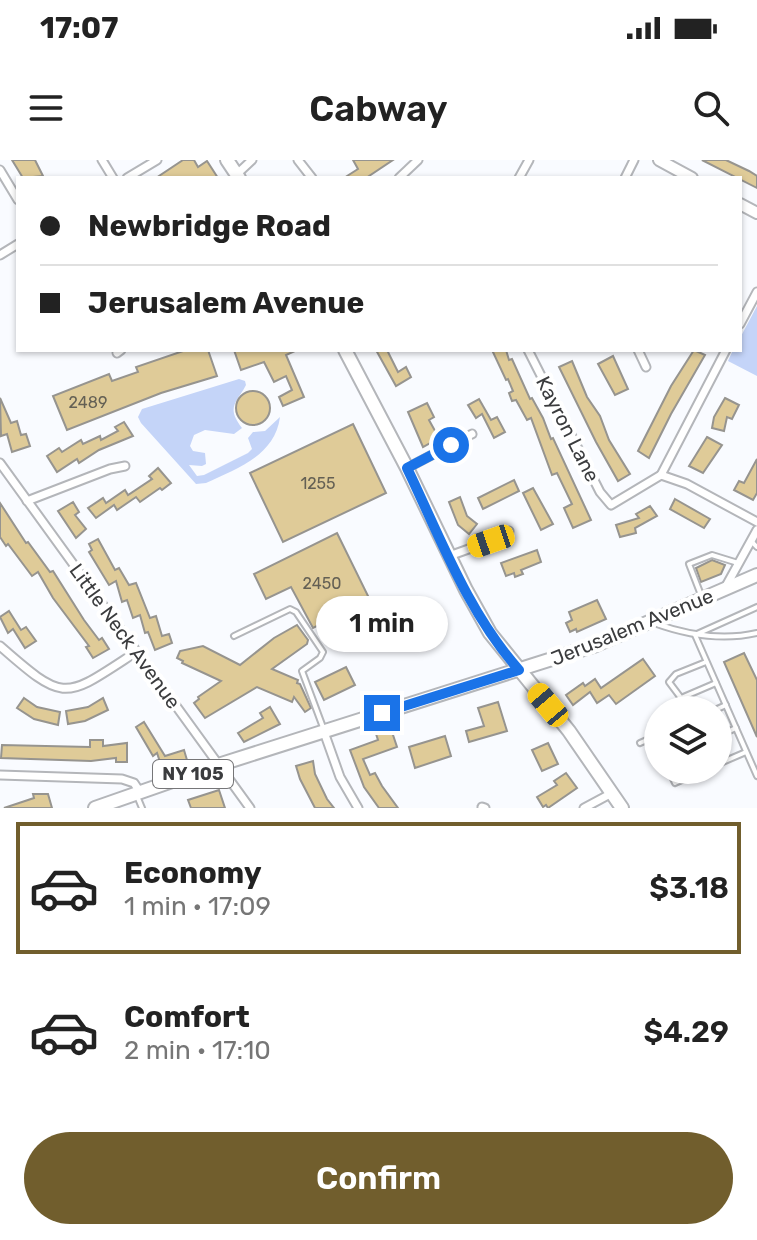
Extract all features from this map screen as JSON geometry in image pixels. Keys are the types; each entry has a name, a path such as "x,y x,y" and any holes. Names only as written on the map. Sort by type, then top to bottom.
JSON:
{"main road":[{"path":"227,160 238,176"},
{"path":"659,160 674,163 690,176"},
{"path":"346,352 490,633 569,731 622,808"},
{"name":"Jerusalem Avenue","path":"95,808 218,765 596,645 757,575"}],"street":[{"path":"130,176 157,160"},
{"path":"238,176 252,160"},
{"path":"298,160 310,176"},
{"path":"401,176 418,160"},
{"path":"0,170 16,197"},
{"path":"742,320 757,292"},
{"name":"Kayron Lane","path":"529,352 600,492 611,505 661,475"},
{"path":"639,352 646,367"},
{"path":"725,352 661,475 687,484 757,522"},
{"path":"407,468 472,434"},
{"name":"Little Neck Avenue","path":"0,463 250,808"},
{"path":"27,501 125,466"},
{"path":"724,589 738,563 754,544 757,530"},
{"path":"449,556 509,531"},
{"path":"2,651 39,679 63,689 80,686 136,652"},
{"path":"324,732 340,777 358,808"},
{"path":"0,775 122,779 134,783 138,793"},
{"path":"584,808 612,793"}],"lane":[{"path":"703,599 689,564 712,555 738,563"},
{"path":"695,635 757,607"},
{"path":"234,636 290,609 296,612 323,652 320,658 302,671 324,732"},
{"path":"651,622 695,635 743,636 757,633"},
{"path":"695,635 722,696"},
{"path":"706,662 676,674 669,682 681,698 716,683"},
{"path":"732,719 757,776"},
{"path":"732,730 736,728"},
{"path":"640,743 644,741"},
{"path":"732,758 746,752"},
{"path":"138,793 142,808"}],"shaded area":[{"path":"757,306 757,376 728,361 732,352 742,352 742,334"},
{"path":"239,379 246,385 236,401 234,415 242,428 234,434 205,430 194,435 190,446 193,451 205,453 206,464 189,465 197,476 248,453 252,449 248,438 253,432 265,431 280,417 277,430 271,442 252,459 206,483 196,484 138,417 142,409"}],"building":[{"path":"12,160 35,160 43,176 22,176"},
{"path":"183,160 194,160 198,167 207,161 217,176 159,176"},
{"path":"353,160 393,160 369,176 347,176 358,169"},
{"path":"702,160 726,160 749,171 757,176 757,188 742,180 742,176 733,176"},
{"path":"180,352 209,352 217,376 161,393 67,430 53,396 109,374 112,381 138,372 136,367"},
{"path":"235,352 293,352 286,355 304,397 283,406 279,397 292,390 286,376 274,382 264,362 241,370"},
{"path":"377,352 388,352 398,372 406,367 411,377 396,386"},
{"path":"493,352 507,352 509,360 512,359 591,520 573,528 564,508 572,504 557,473 552,475 531,418 527,420 516,400 512,401 509,393 513,391"},
{"path":"693,352 705,355 649,458 638,451 671,386"},
{"path":"613,356 628,389 615,395 598,364"},
{"path":"572,361 609,440 630,474 618,481 559,367"},
{"path":"253,391 265,396 270,408 265,420 253,425 241,420 236,408 241,396"},
{"path":"0,398 11,423 17,421 21,435 26,434 30,446 12,452 7,434 1,436"},
{"path":"725,398 739,405 732,419 727,417 724,431 712,428 714,417"},
{"path":"479,399 491,420 497,417 505,432 494,438 482,414 476,418 468,405"},
{"path":"427,403 434,417 429,420 439,438 423,447 408,412"},
{"path":"124,422 133,436 99,450 79,463 77,459 57,472 47,456 59,448 62,452 81,440 83,444 100,436 101,440 118,431 115,427"},
{"path":"353,424 386,493 283,542 250,473"},
{"path":"707,437 722,445 703,473 689,466"},
{"path":"757,459 757,493 753,500 734,490 739,481 744,483"},
{"path":"158,468 171,483 162,490 160,488 140,502 136,497 117,510 114,505 96,518 88,508 103,498 106,503 125,490 128,495 152,479 149,476"},
{"path":"514,480 519,491 483,509 478,498"},
{"path":"533,488 553,524 541,530 523,493"},
{"path":"460,497 467,516 477,524 469,534 458,525 449,502"},
{"path":"675,499 710,519 704,528 670,509"},
{"path":"73,502 79,512 75,515 86,529 76,538 58,511"},
{"path":"0,503 26,543 50,572 53,571 84,620 109,649 93,658 86,647 89,646 53,598 38,572 32,576 8,544 6,546 0,537"},
{"path":"650,506 657,516 635,528 636,533 620,537 616,525 639,518 636,514"},
{"path":"337,533 370,600 313,628 291,587 266,599 254,574"},
{"path":"98,539 115,570 119,568 129,585 136,583 150,618 156,616 162,636 169,634 172,643 155,650 148,632 145,633 140,615 133,618 127,600 122,602 116,581 109,585 89,552 92,550 89,544"},
{"path":"537,550 541,562 521,570 523,574 506,576 501,563"},
{"path":"712,560 725,565 721,574 701,582 696,568"},
{"path":"597,600 606,619 570,632 566,623 572,620 569,612"},
{"path":"9,611 21,630 26,627 36,641 25,648 13,629 8,633 0,617"},
{"path":"297,625 308,640 307,644 272,669 298,680 311,708 305,712 294,697 292,702 257,687 205,718 194,703 221,681 182,663 177,658 180,651 203,646 240,665 274,638"},
{"path":"744,653 757,680 757,737 724,662"},
{"path":"643,659 655,676 616,704 609,695 597,703 590,692 573,705 566,695 595,679 601,688"},
{"path":"346,667 355,685 324,700 315,682"},
{"path":"24,698 37,707 60,712 58,725 34,719 17,708"},
{"path":"103,698 108,710 85,721 68,724 66,711 88,707"},
{"path":"498,702 507,731 469,742 466,731 484,726 478,708"},
{"path":"270,707 280,724 244,742 238,733 263,718 260,713"},
{"path":"144,722 165,756 184,750 187,760 162,768 157,753 153,756 136,727"},
{"path":"390,726 397,747 363,759 370,775 375,773 398,808 379,808 364,787 350,750 378,740 375,731"},
{"path":"445,736 451,756 415,768 409,747"},
{"path":"90,740 103,740 103,746 127,743 127,762 116,762 116,758 91,761 1,758 2,745 90,747"},
{"path":"548,743 558,764 542,771 532,750"},
{"path":"313,761 315,774 334,808 315,808 300,779 296,766"},
{"path":"566,773 577,788 548,808 546,805 543,807 537,797 557,785 554,781"},
{"path":"219,790 225,808 191,808 188,800"},
{"path":"33,794 48,794 52,808 4,808 34,798"}],"route":[{"path":"382,713 519,670 490,633 466,590 407,468 451,445"}]}
